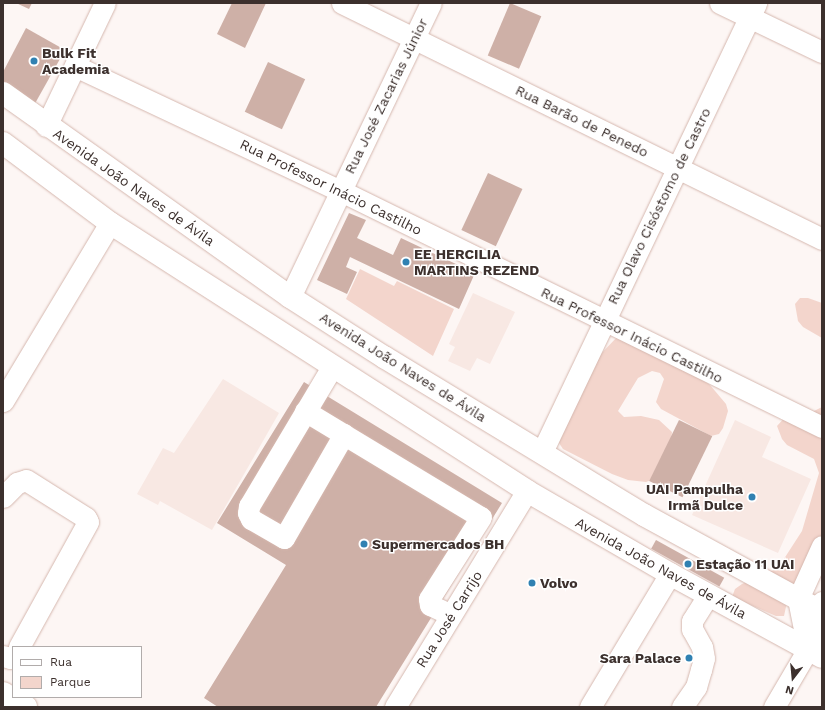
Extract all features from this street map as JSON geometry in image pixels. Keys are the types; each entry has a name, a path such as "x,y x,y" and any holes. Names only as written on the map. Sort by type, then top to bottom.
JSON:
{"main road":[{"name":"Avenida João Naves de Ávila","path":"3,93 46,126 290,297 384,357 644,515 798,599 821,608"},
{"name":"Avenida João Naves de Ávila","path":"3,143 110,223 527,491 670,574 815,653"}],"street":[{"path":"46,126 105,3"},
{"name":"Rua Barão de Penedo","path":"342,3 822,239"},
{"name":"Rua José Zacarias Júnior","path":"290,297 431,3"},
{"path":"720,3 753,10 822,52"},
{"name":"Rua Olavo Cisóstomo de Castro","path":"542,452 753,10"},
{"name":"Rua Professor Inácio Castilho","path":"75,66 341,191 822,427"},
{"path":"3,401 110,223"},
{"path":"332,367 249,506 248,513 251,519 268,531 284,538 344,434"},
{"path":"305,412 481,517 429,599 430,605 452,615"},
{"path":"3,497 17,483 26,480 86,518 88,522 20,646"},
{"name":"Rua José Carrijo","path":"395,707 527,491"},
{"path":"815,653 798,599 822,546"},
{"path":"590,707 670,574"},
{"path":"682,707 696,687 702,670 704,658 702,647 692,629 692,621 708,595"},
{"path":"774,707 815,653 821,608"}],"shaded area":[{"path":"473,293 515,312 490,364 477,358 470,371 448,361 455,347 449,344"},
{"path":"223,379 279,413 212,530 160,501 158,505 137,494 163,448 174,453"},
{"name":"UAI Pampulha Irmã Dulce","path":"735,420 771,437 762,457 811,479 778,553 692,515"}],"green space":[{"name":"EE HERCILIA MARTINS REZEND","path":"360,269 394,286 397,281 454,309 433,356 346,299"},
{"path":"800,298 808,298 822,303 822,338 803,327 798,321 795,304"},
{"path":"619,335 688,368 710,385 726,404 728,411 723,428 719,434 711,436 661,409 656,402 664,379 660,373 652,371 638,378 618,411 624,417 641,416 659,420 672,432 671,441 654,479 646,482 628,480 612,474 563,449 559,443 559,435 596,359"},
{"path":"822,407 822,536 787,602 784,616 776,616 732,597 735,589 742,584 774,570 780,565 802,531 819,473 814,459 787,445 782,439 777,426 787,415 812,412"}],"building":[{"path":"16,3 32,3 29,9"},
{"path":"232,3 266,3 245,48 217,34"},
{"path":"510,3 541,16 519,69 488,55"},
{"name":"Bulk Fit Academia","path":"26,28 65,50 33,107 3,86 3,72"},
{"path":"268,62 305,79 282,129 245,112"},
{"path":"488,173 522,189 496,246 461,230"},
{"name":"EE HERCILIA MARTINS REZEND","path":"349,213 366,220 357,238 393,255 401,238 475,273 459,309 350,257 346,267 357,272 347,294 317,280"},
{"name":"Supermercados BH","path":"304,382 502,503 376,707 218,707 204,698 286,565 217,523"},
{"path":"679,420 712,436 682,497 649,481"},
{"name":"Estação 11 UAI","path":"656,540 724,578 719,587 651,549"}],"place":[{"name":"Bulk Fit Academia","path":"34,61"},
{"name":"EE HERCILIA MARTINS REZEND","path":"406,262"},
{"name":"UAI Pampulha Irmã Dulce","path":"752,497"},
{"name":"Supermercados BH","path":"364,544"},
{"name":"Estação 11 UAI","path":"688,564"},
{"name":"Volvo","path":"532,583"},
{"name":"Sara Palace","path":"689,658"}]}
